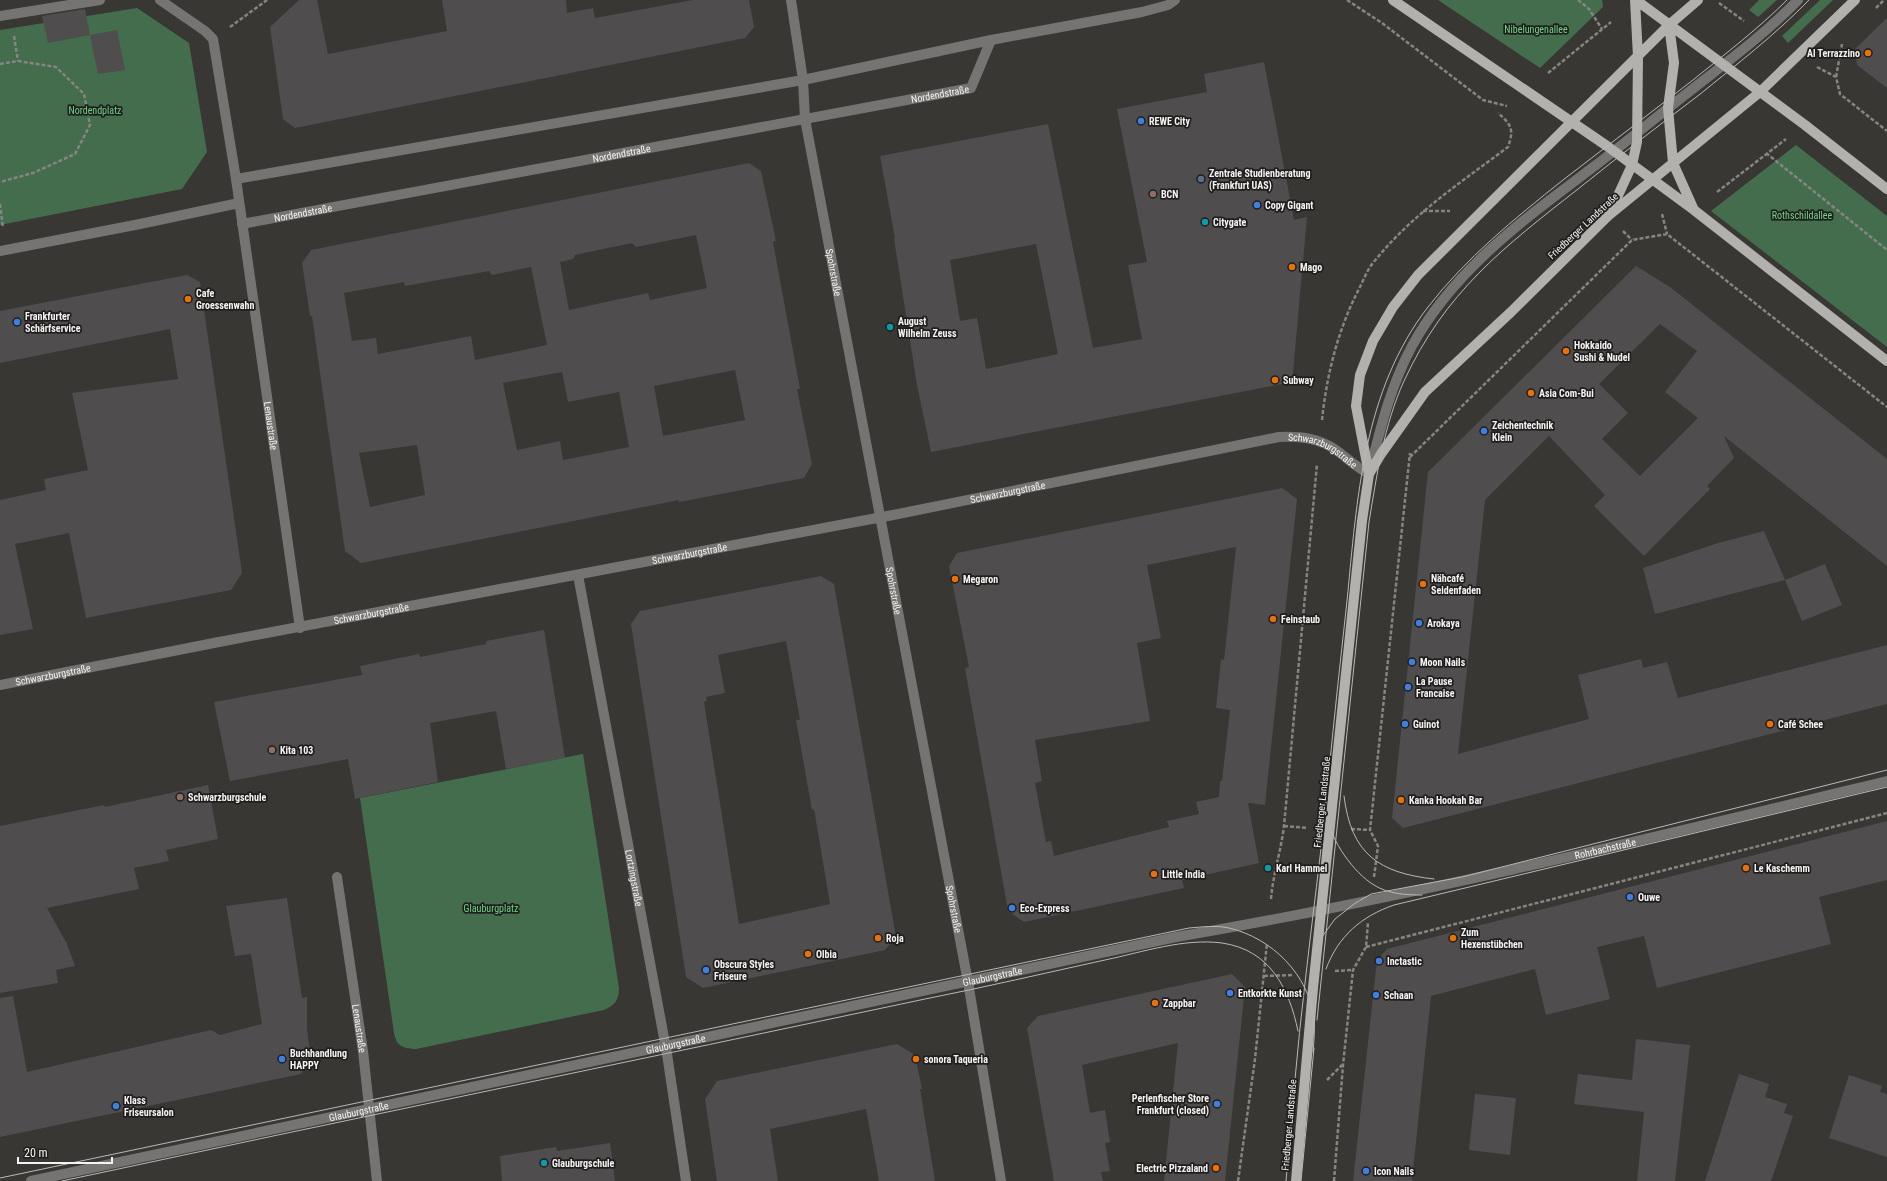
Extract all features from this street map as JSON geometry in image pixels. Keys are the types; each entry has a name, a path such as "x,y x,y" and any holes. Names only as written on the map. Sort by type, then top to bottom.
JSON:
{"main road":[{"path":"1393,0 1573,122 1654,180 1887,361"},
{"path":"1636,0 1843,154 1887,189"},
{"path":"1608,216 1632,165 1638,132 1636,0"},
{"name":"Friedberger Landstraße","path":"1296,1181 1362,520 1369,474 1356,406 1360,375 1373,341 1381,327 1393,307 1418,275 1669,25 1698,0"},
{"name":"Friedberger Landstraße","path":"1369,474 1381,454 1425,392 1511,312 1608,216 1760,92 1855,0"},
{"path":"1669,25 1674,63 1668,108 1673,163 1694,210"}],"street":[{"path":"0,16 100,0"},
{"path":"160,0 205,31 213,39 242,224"},
{"name":"Spohrstraße","path":"791,0 803,80 805,119 968,982 1001,1181"},
{"path":"236,179 803,80 991,40 1142,12 1168,5 1175,0"},
{"name":"Friedberger Landstraße","path":"1369,474 1383,414 1412,346 1432,314 1458,282 1506,234 1724,65 1763,33 1798,0"},
{"name":"Nordendstraße","path":"242,224 971,88 991,40"},
{"path":"0,251 239,203"},
{"name":"Lenaustraße","path":"242,224 300,628"},
{"name":"Schwarzburgstraße","path":"0,686 881,517 1279,437 1301,436 1319,441 1335,450 1369,474"},
{"name":"Lortzingstraße","path":"578,575 665,1045 686,1181"},
{"name":"Rohrbachstraße","path":"1322,909 1397,896 1620,846 1887,781"},
{"name":"Lenaustraße","path":"336,877 363,1051 377,1181"},
{"name":"Glauburgstraße","path":"31,1181 370,1107 1176,937 1269,921 1322,909"}],"path":[{"path":"213,39 267,0"},
{"path":"1347,0 1382,23 1483,100"},
{"path":"1578,0 1589,9 1602,29"},
{"path":"1715,0 1740,18"},
{"path":"1873,10 1884,0"},
{"path":"1548,73 1611,22"},
{"path":"1842,42 1836,78 1840,94 1887,131"},
{"path":"1798,56 1836,78"},
{"path":"0,64 18,62 56,67 84,94 90,125 75,154 33,173 0,182"},
{"path":"1238,1181 1256,1059 1273,883 1281,850 1284,826 1319,441 1326,384 1334,348 1356,295 1372,264 1423,210 1508,147 1512,134 1508,122 1498,113"},
{"path":"1717,192 1788,137"},
{"path":"1766,154 1887,250"},
{"path":"1370,830 1409,458 1632,240 1667,234 1887,407"},
{"path":"1366,947 1887,813"},
{"path":"1334,1181 1342,1065 1353,970"},
{"path":"1264,976 1296,974"},
{"path":"1326,1082 1342,1065"}],"green space":[{"name":"Nibelungenallee","path":"1438,0 1602,0 1603,7 1540,68"},
{"path":"1759,0 1777,0 1758,17 1749,10"},
{"path":"1820,0 1833,0 1788,43 1782,36"},
{"name":"Nordendplatz","path":"137,8 189,43 207,152 182,189 0,225 0,30"},
{"name":"Rothschildallee","path":"1796,145 1887,216 1887,347 1711,211"},
{"name":"Glauburgplatz","path":"583,754 619,988 616,1002 604,1010 416,1049 401,1046 394,1033 360,798"}],"building":[{"path":"299,0 317,0 328,54 447,31 442,0 566,0 567,13 593,8 595,18 693,0 749,0 754,27 745,38 295,128 283,119 270,27"},
{"path":"85,9 90,35 48,43 42,16"},
{"path":"1887,18 1887,88 1857,65 1855,49"},
{"path":"117,30 125,70 98,74 90,35"},
{"path":"1264,62 1294,220 1307,217 1292,384 1282,384 931,452 917,385 895,238 880,156 1048,124 1093,348 1142,339 1128,265 1147,262 1117,109 1207,92 1204,74","holes":["1036,244 1058,354 986,369 977,318 960,321 950,260"]},
{"path":"749,163 761,171 776,241 773,242 800,389 797,389 812,464 804,478 679,502 679,500 361,563 345,551 312,316 310,316 302,263 311,250","holes":["696,235 707,288 650,300 648,293 569,310 560,262 573,259 575,255 632,243 636,247","531,267 547,345 475,360 471,336 378,354 376,338 352,341 344,293 404,282 405,286 489,271 492,275","735,370 745,420 663,436 654,386","562,372 568,402 619,392 629,447 563,460 560,441 517,450 503,383","417,445 425,495 370,507 359,453"]},
{"path":"1636,266 1670,287 1887,459 1887,566 1724,436 1734,458 1707,486 1710,489 1644,556 1594,506 1605,495 1549,436 1485,500 1458,754 1589,719 1578,675 1641,659 1643,668 1667,662 1678,698 1887,645 1887,704 1403,828 1392,818 1428,472","holes":["1660,324 1697,351 1665,392 1698,418 1640,476 1602,439 1628,413 1599,384"]},
{"path":"187,275 200,282 242,573 231,590 86,618 69,533 15,544 33,629 0,635 0,500 46,490 44,479 88,470 72,393 178,379 170,329 0,363 0,311"},
{"path":"1282,488 1297,499 1265,805 1248,803 1259,863 1182,880 1184,888 1024,922 1008,911 965,668 969,667 949,566 957,553","holes":["1236,547 1224,660 1221,659 1216,708 1230,710 1219,797 1196,802 1199,814 1167,821 1169,827 1054,856 1051,841 1046,842 1035,783 1042,781 1035,740 1150,721 1137,643 1161,638 1147,565"]},
{"path":"1764,531 1785,580 1655,614 1643,568 1718,543"},
{"path":"1825,564 1842,605 1802,621 1785,580"},
{"path":"821,576 834,584 896,937 885,950 703,988 686,977 631,624 640,611","holes":["786,641 800,720 796,720 812,810 814,809 830,904 739,924 704,702 707,701 706,697 725,693 718,655"]},
{"path":"544,630 565,758 506,769 496,711 430,723 438,782 355,799 348,759 230,781 214,702 362,675 360,666 419,654 420,657 486,644 486,641"},
{"name":"Schwarzburgschule","path":"208,785 218,839 166,850 169,861 134,868 139,889 47,908 67,944 75,966 56,970 58,983 0,993 0,826 104,805 105,807"},
{"path":"1887,821 1887,880 1819,897 1831,944 1657,988 1644,936 1597,947 1610,999 1546,1015 1535,969 1431,996 1412,1181 1353,1181 1377,960 1387,949"},
{"path":"287,898 302,998 307,997 307,1030 311,1058 301,1074 0,1137 0,998 13,996 27,1072 211,1030 220,1035 262,1024 251,954 235,956 226,906"},
{"path":"1232,974 1245,987 1225,1181 1164,1181 1178,1043 1082,1065 1090,1113 1105,1110 1110,1142 1105,1143 1110,1171 1101,1172 1103,1181 1054,1181 1027,1028 1038,1016"},
{"path":"1636,1039 1690,1045 1675,1181 1637,1181 1644,1112 1574,1104 1578,1074 1632,1080"},
{"path":"897,1044 915,1055 922,1089 920,1089 935,1181 879,1181 866,1109 770,1129 778,1181 717,1181 705,1099 717,1081"},
{"path":"1739,1074 1769,1084 1765,1097 1787,1104 1784,1113 1793,1116 1771,1181 1705,1181"},
{"path":"1849,1075 1882,1086 1880,1092 1887,1094 1887,1157 1829,1138"},
{"path":"1475,1094 1516,1098 1510,1155 1469,1150"},
{"name":"Glauburgschule","path":"610,1143 615,1181 502,1181 500,1156 556,1147 557,1151"}],"tram line":[{"path":"1286,1181 1300,1032 1325,816 1355,524 1367,447 1376,410 1389,374 1406,340 1428,307 1458,272 1491,240 1563,180 1693,80 1765,21 1787,0"},
{"path":"1317,1020 1369,522 1386,432 1404,381 1420,350 1438,322 1458,296 1501,252 1551,210 1742,61 1809,0"},
{"path":"1312,959 1319,941 1335,919 1354,904 1371,894 1462,877 1887,770"},
{"path":"1326,969 1337,947 1352,929 1372,915 1394,905 1887,787"},
{"path":"1344,796 1353,833 1361,846 1371,857 1398,872 1434,879"},
{"path":"1328,817 1333,836 1344,855 1366,880 1379,888 1391,892 1422,895"},
{"path":"0,1178 1189,928 1209,926 1229,928 1245,933 1260,940 1286,961 1305,988 1311,1003 1314,1019 1313,1052"},
{"path":"62,1181 970,990 1149,950 1193,942 1222,943 1239,947 1253,954 1265,963 1283,986 1289,1000 1298,1031"},
{"path":"1301,1181 1314,1048"}],"place":[{"name":"Al Terrazzino","path":"1868,53"},
{"name":"REWE City","path":"1141,121"},
{"name":"Zentrale Studienberatung (Frankfurt UAS)","path":"1201,179"},
{"name":"BCN","path":"1153,194"},
{"name":"Copy Gigant","path":"1257,205"},
{"name":"Citygate","path":"1205,222"},
{"name":"Mago","path":"1292,267"},
{"name":"Cafe Groessenwahn","path":"188,299"},
{"name":"Frankfurter Schärfservice","path":"17,322"},
{"name":"August Wilhelm Zeuss","path":"890,327"},
{"name":"Hokkaido Sushi & Nudel","path":"1566,351"},
{"name":"Subway","path":"1275,380"},
{"name":"Asia Com-Bui","path":"1531,393"},
{"name":"Zeichentechnik Klein","path":"1484,431"},
{"name":"Megaron","path":"955,579"},
{"name":"Nähcafé Seidenfaden","path":"1423,584"},
{"name":"Feinstaub","path":"1273,619"},
{"name":"Arokaya","path":"1419,623"},
{"name":"Moon Nails","path":"1412,662"},
{"name":"La Pause Francaise","path":"1408,687"},
{"name":"Guinot","path":"1405,724"},
{"name":"Café Schee","path":"1770,724"},
{"name":"Kita 103","path":"272,750"},
{"name":"Schwarzburgschule","path":"180,797"},
{"name":"Kanka Hookah Bar","path":"1401,800"},
{"name":"Karl Hammel","path":"1268,868"},
{"name":"Le Kaschemm","path":"1746,868"},
{"name":"Little India","path":"1154,874"},
{"name":"Ouwe","path":"1630,897"},
{"name":"Eco-Express","path":"1012,908"},
{"name":"Roja","path":"878,938"},
{"name":"Zum Hexenstübchen","path":"1453,938"},
{"name":"Olbia","path":"808,954"},
{"name":"Inctastic","path":"1379,961"},
{"name":"Obscura Styles Friseure","path":"706,970"},
{"name":"Entkorkte Kunst","path":"1230,993"},
{"name":"Schaan","path":"1376,995"},
{"name":"Zappbar","path":"1155,1003"},
{"name":"Buchhandlung HAPPY","path":"282,1059"},
{"name":"sonora Taqueria","path":"916,1059"},
{"name":"Perlenfischer Store Frankfurt (closed)","path":"1217,1104"},
{"name":"Klass Friseursalon","path":"116,1106"},
{"name":"Glauburgschule","path":"544,1163"},
{"name":"Electric Pizzaland","path":"1216,1168"},
{"name":"Icon Nails","path":"1366,1171"}]}
